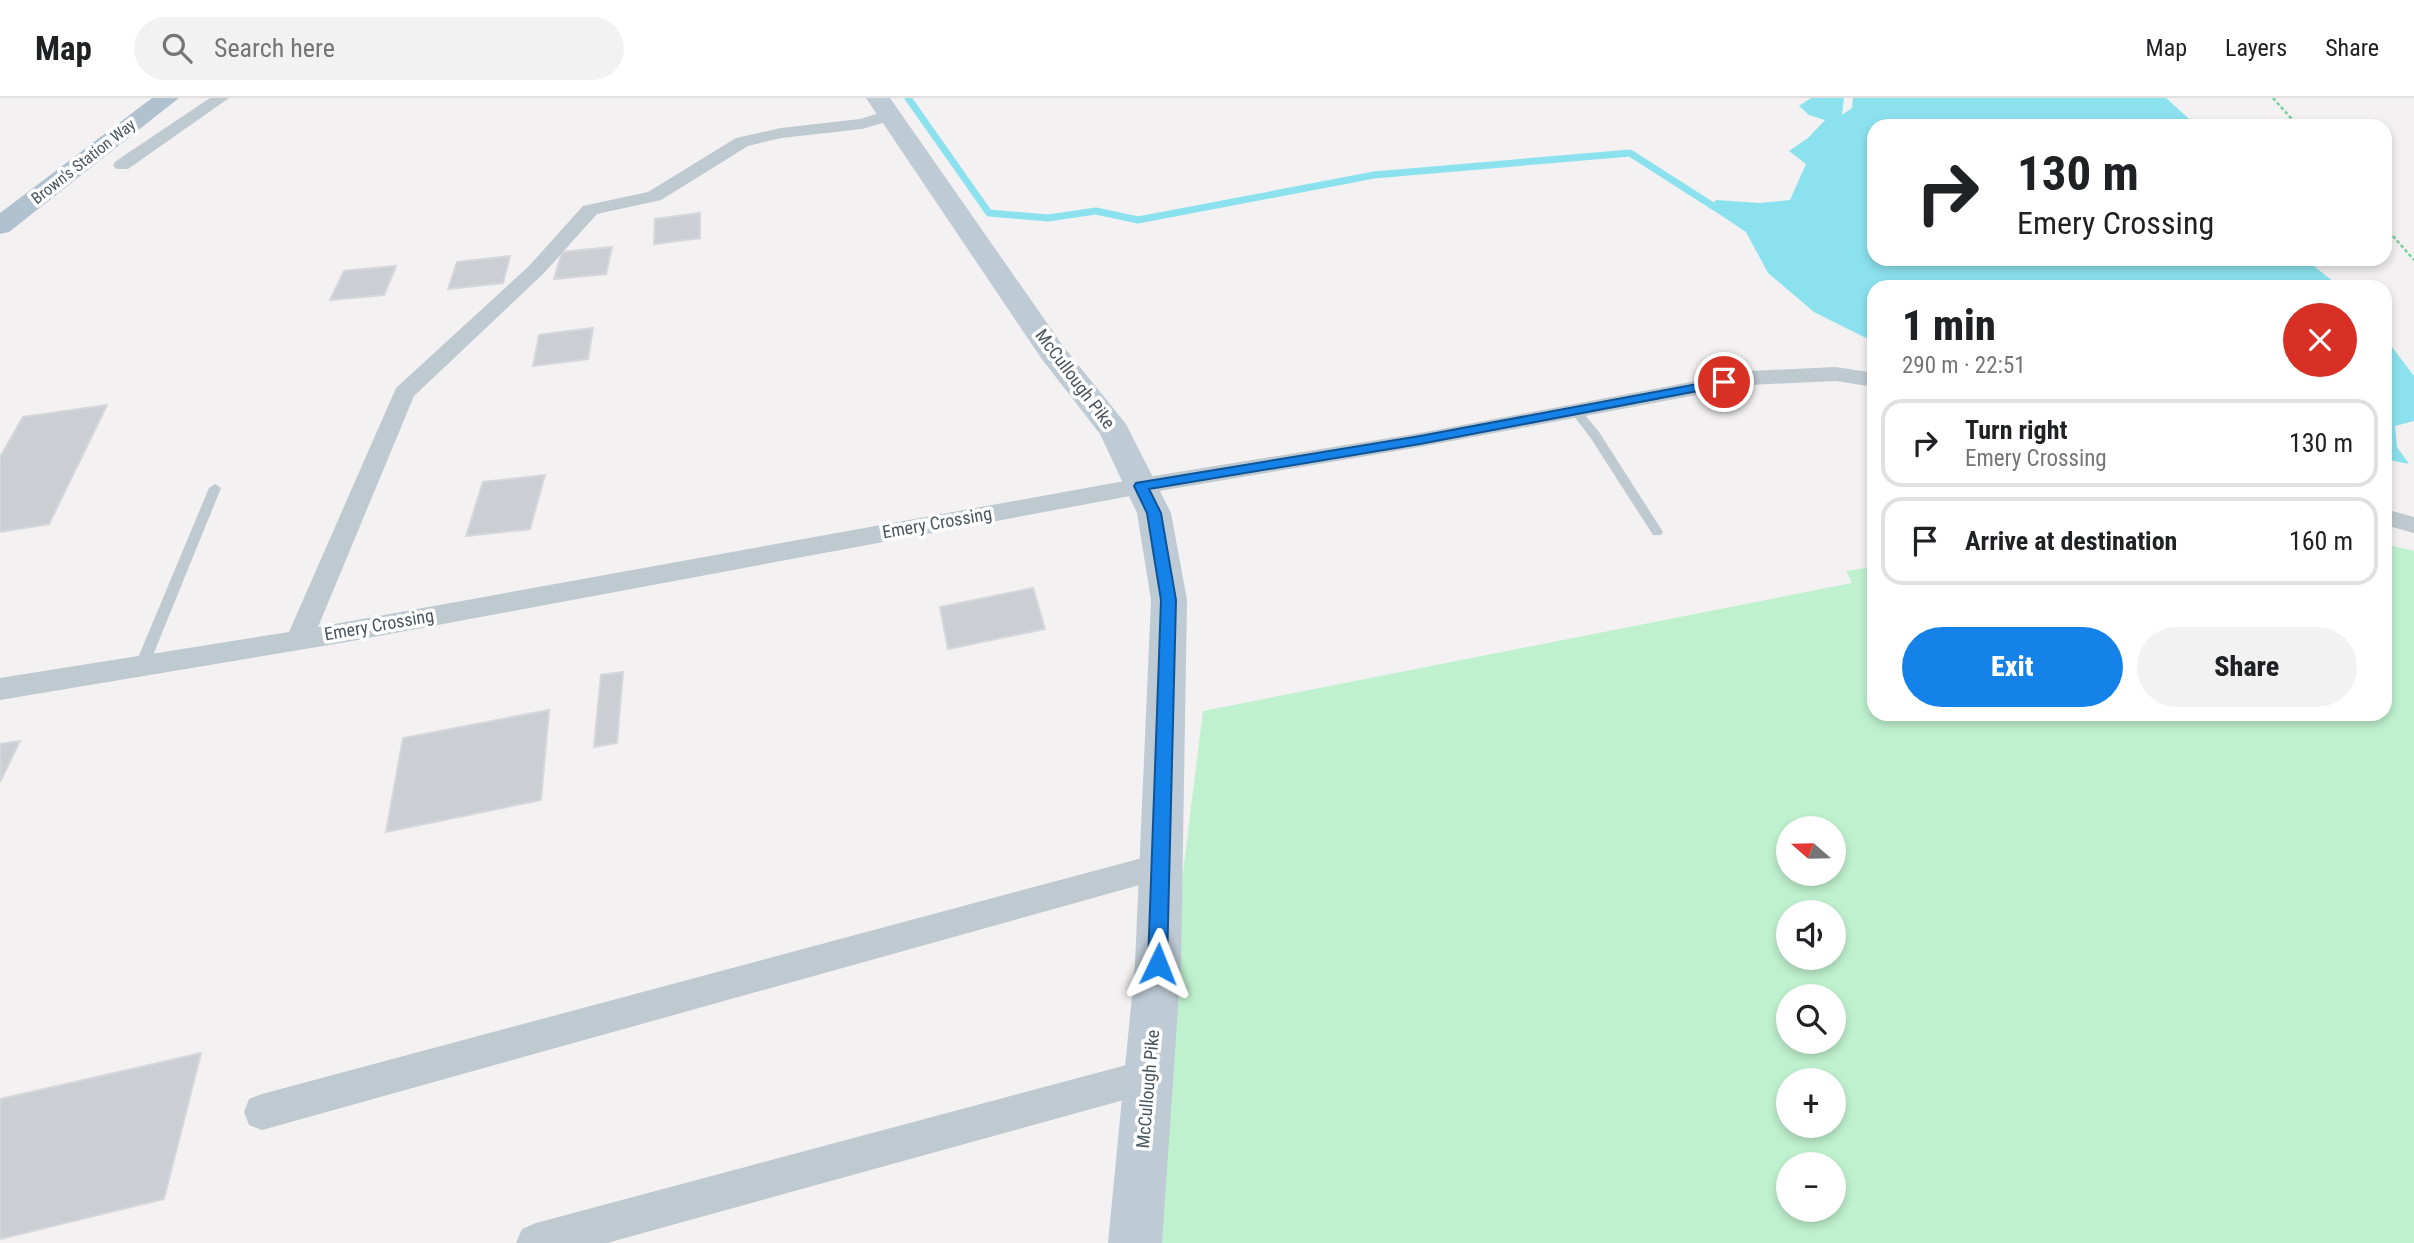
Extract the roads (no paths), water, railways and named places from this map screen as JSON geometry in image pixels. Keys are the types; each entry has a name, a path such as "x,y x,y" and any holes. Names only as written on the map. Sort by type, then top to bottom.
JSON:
{"main road":[{"name":"Brown's Station Way","path":"0,226 167,98"}],"street":[{"path":"122,164 221,98"},
{"path":"299,640 404,393 536,270 590,210 654,196 742,142 781,133 862,124 884,107"},
{"name":"McCullough Pike","path":"884,107 1052,352 1115,431 1154,513 1169,600 1158,964 1135,1243"},
{"name":"Emery Crossing","path":"0,689 299,640 1141,486 1420,440 1749,378 1836,374 1867,379"},
{"path":"2392,519 2414,525"},
{"path":"261,1112 1161,866"},
{"path":"536,1243 1149,1076"}],"lane":[{"path":"1576,411 1595,435 1657,532"},
{"path":"142,665 215,488"}],"water":[{"path":"1811,98 1844,98 1842,115 1852,108 1853,98 2166,98 2189,119 1867,119 1867,266 2314,266 2331,280 1867,280 1867,338 1814,312 1768,273 1746,232 1710,208 1716,200 1759,203 1790,200 1806,164 1789,151 1808,138 1825,120 1809,115 1799,106"},
{"path":"2392,347 2414,376 2414,421 2395,426 2397,447 2409,464 2392,460"}],"waterway":[{"path":"908,98 989,213 1048,218 1096,211 1138,220 1374,175 1630,153 1716,208"}]}
